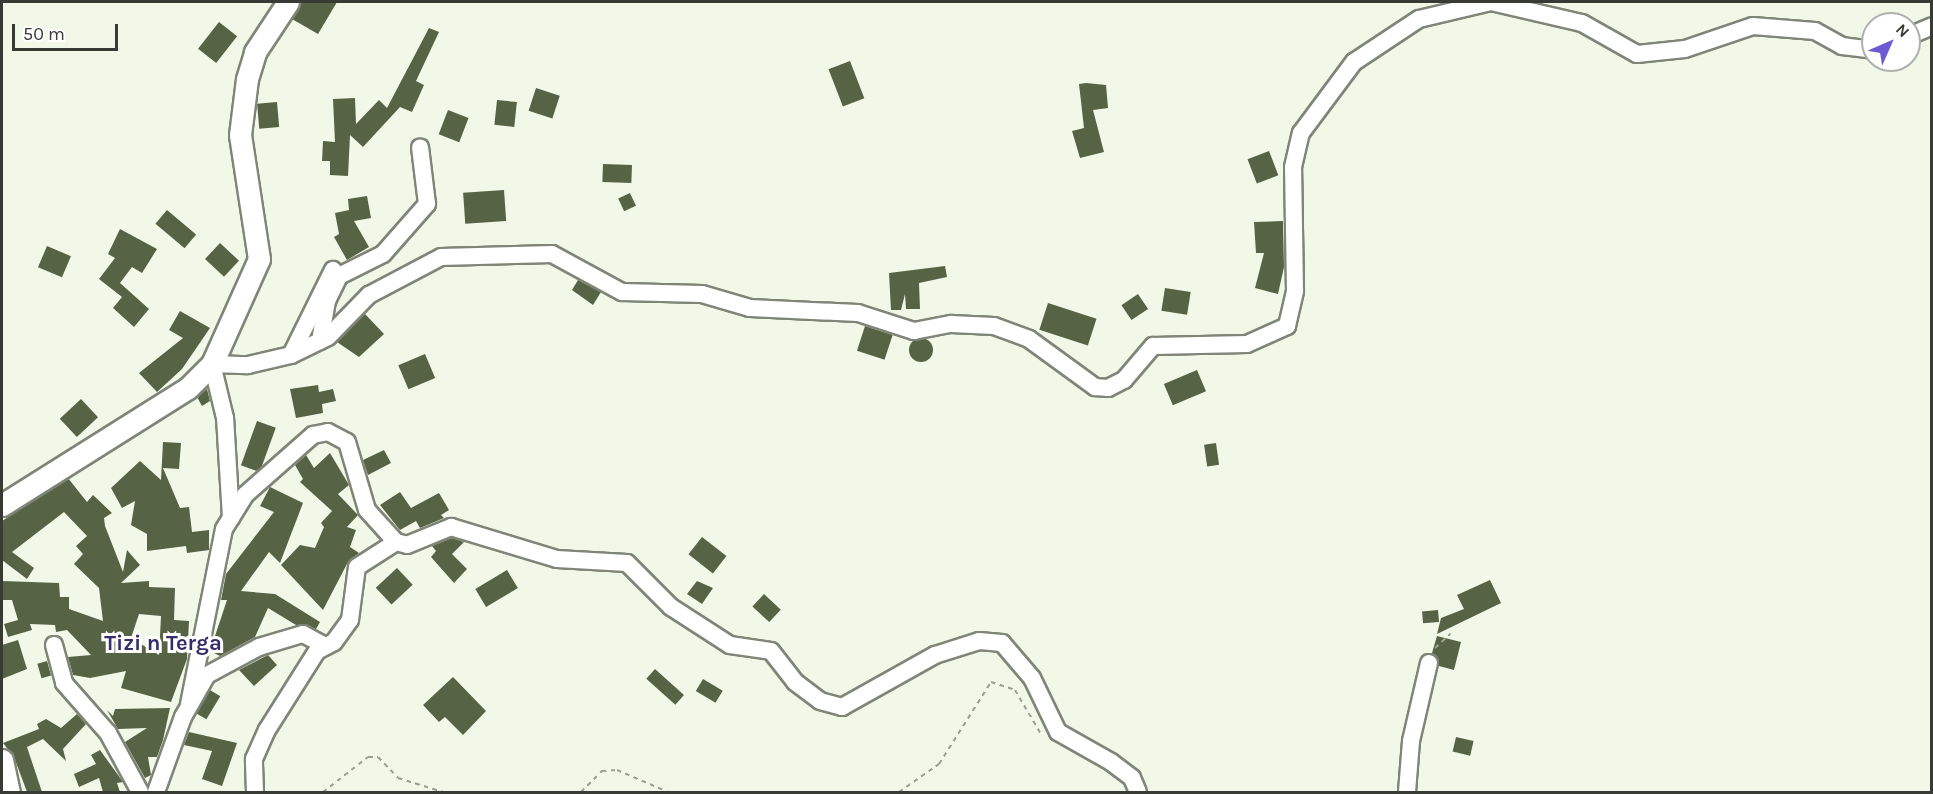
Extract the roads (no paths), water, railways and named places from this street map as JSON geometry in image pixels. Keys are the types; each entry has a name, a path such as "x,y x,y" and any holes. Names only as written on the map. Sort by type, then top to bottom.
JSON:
{"main road":[{"path":"2,505 188,388 212,364 259,259 240,135 246,79 255,52 288,2"},
{"path":"2,760 9,792"}],"street":[{"path":"231,518 225,418 212,364 248,365 291,355 320,341 369,295 441,257 535,253 570,261 622,292 702,294 750,308 858,313 914,332 951,324 994,326 1055,355 1095,387 1108,388 1124,380 1153,346 1247,344 1287,326 1295,291 1294,150 1301,133 1354,62 1419,18 1491,2 1582,23 1638,54 1685,49 1753,26 1815,31 1842,46 1861,48"},
{"path":"320,341 327,301 339,276 383,254 427,204 420,147"},
{"path":"291,355 314,301 339,263"},
{"path":"156,792 189,704 209,587 231,518 245,495 290,454 313,435 328,432 347,442 367,510 396,542 407,545 451,527 557,559 627,563 671,606 730,645 771,651 795,682 820,701 842,706 935,655 979,640 1002,643 1032,678 1058,732 1111,762 1132,778 1138,792"},
{"path":"255,792 254,759 267,730 317,651 326,646 350,620 357,567 396,542"},
{"path":"189,704 207,675 259,647 303,634 326,646"},
{"path":"54,645 64,683 118,747 140,792"},
{"path":"1407,792 1411,741 1429,663"}],"district":[{"name":"Tizi n Terga","path":"163,644"}]}
